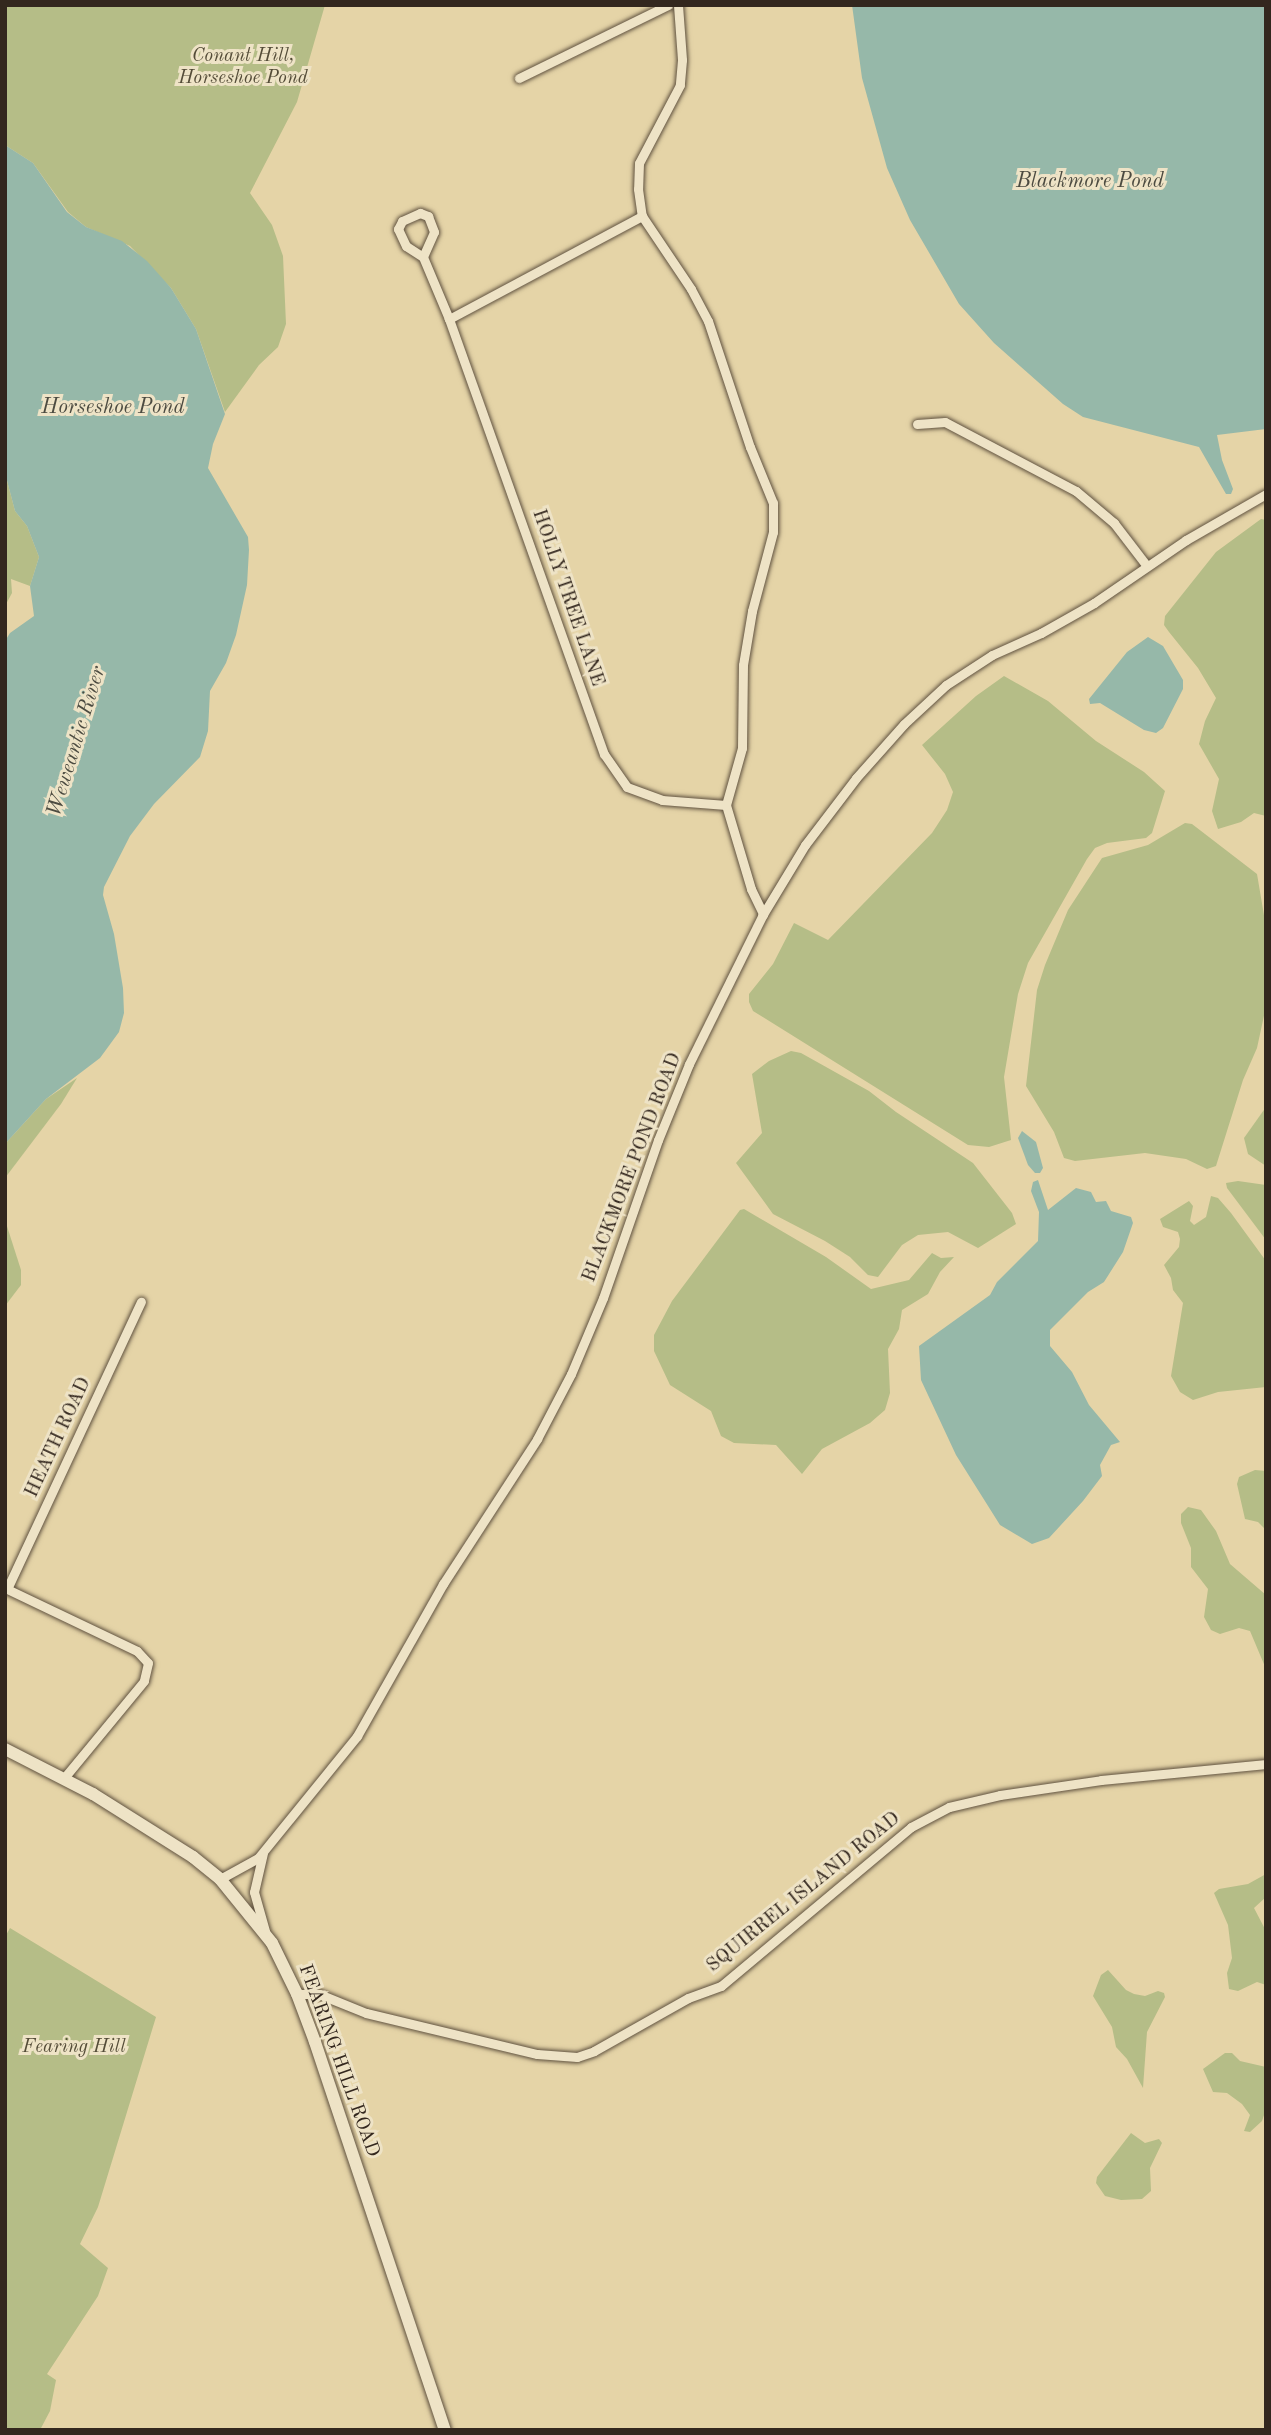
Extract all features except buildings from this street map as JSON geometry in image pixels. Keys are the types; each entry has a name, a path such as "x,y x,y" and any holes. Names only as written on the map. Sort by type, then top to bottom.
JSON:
{"main road":[{"name":"FEARING HILL ROAD","path":"5,1749 64,1778 145,1824 220,1879 267,1936 297,1994 445,2430"}],"street":[{"path":"519,78 668,5"},
{"path":"678,5 682,73 676,97 639,163 642,216 691,289 708,321 750,447 774,503 776,517 743,665 742,748 726,805 751,889 763,914"},
{"name":"HOLLY TREE LANE","path":"423,257 434,232 428,216 419,213 402,221 398,229 406,246 423,257 449,319 592,726 608,762 627,787 662,800 726,805"},
{"path":"449,319 642,216"},
{"path":"917,424 945,422 1076,491 1114,523 1147,566"},
{"name":"BLACKMORE POND ROAD","path":"220,1879 263,1852 357,1736 443,1584 537,1439 571,1374 603,1298 658,1140 689,1065 763,914 805,845 856,778 904,724 946,685 992,654 1051,628 1094,603 1185,540 1266,494"},
{"name":"HEATH ROAD","path":"6,1588 141,1302"},
{"path":"6,1588 137,1651 148,1663 144,1681 64,1778"},
{"name":"SQUIRREL ISLAND ROAD","path":"297,1994 319,1994 366,2013 537,2054 577,2057 594,2051 663,2010 732,1979 911,1827 949,1807 1000,1795 1101,1780 1266,1764"},
{"name":"BLACKMORE POND ROAD","path":"263,1852 255,1900 267,1936"}],"green space":[{"name":"Conant Hill, Horseshoe Pond","path":"5,5 325,5 297,102 250,193 272,225 283,256 286,324 278,347 259,365 225,412 196,329 171,288 130,246 86,227 68,212 33,163 5,145"},
{"path":"5,473 15,511 27,526 39,557 30,586 11,579 12,593 5,606"},
{"path":"1261,519 1266,520 1266,816 1254,813 1241,822 1218,829 1212,811 1219,779 1199,744 1205,721 1216,698 1198,668 1164,625 1165,616 1216,552"},
{"path":"1004,676 1048,701 1096,741 1144,772 1165,791 1152,833 1146,838 1107,843 1095,848 1028,963 1018,994 1004,1077 1011,1140 989,1147 968,1145 753,1011 749,994 773,964 794,923 828,940 932,833 947,810 953,792 945,774 922,745 976,696"},
{"path":"1185,823 1192,824 1257,874 1266,927 1265,1011 1257,1048 1243,1080 1216,1166 1207,1169 1186,1159 1145,1153 1075,1161 1064,1158 1054,1132 1026,1086 1037,990 1045,965 1068,910 1102,858 1148,845"},
{"path":"791,1051 801,1053 869,1091 973,1163 1012,1213 1016,1224 978,1248 948,1232 918,1235 902,1245 878,1277 868,1275 850,1257 825,1241 773,1214 736,1163 762,1133 752,1074 769,1061"},
{"path":"77,1078 61,1104 5,1178 5,1144 46,1099"},
{"path":"1266,1107 1266,1166 1248,1154 1244,1138"},
{"path":"1238,1181 1266,1185 1266,1240 1227,1188 1226,1183"},
{"path":"1211,1196 1218,1198 1231,1213 1266,1261 1266,1387 1218,1392 1193,1400 1180,1392 1171,1376 1183,1303 1173,1290 1171,1278 1164,1265 1179,1247 1180,1239 1178,1232 1163,1227 1160,1219 1189,1201 1193,1206 1190,1221 1194,1225 1206,1217"},
{"path":"744,1209 826,1257 871,1289 909,1280 932,1253 941,1258 954,1257 940,1272 928,1294 902,1310 899,1329 888,1349 890,1393 885,1410 870,1423 822,1449 802,1474 776,1445 734,1443 721,1436 711,1411 670,1385 654,1351 654,1335 672,1301 740,1210"},
{"path":"5,1220 21,1270 21,1285 5,1306"},
{"path":"1255,1470 1266,1471 1266,1552 1265,1529 1258,1522 1245,1519 1237,1484 1239,1477"},
{"path":"1188,1507 1201,1510 1216,1531 1230,1564 1266,1595 1266,1669 1250,1631 1239,1628 1220,1634 1211,1630 1204,1617 1208,1589 1191,1567 1191,1548 1181,1523 1181,1514"},
{"path":"1266,1874 1266,1897 1254,1908 1266,1931 1266,1985 1257,1982 1238,1991 1229,1989 1227,1973 1232,1958 1228,1925 1214,1893 1219,1889 1248,1884"},
{"name":"Fearing Hill","path":"10,1928 156,2017 98,2207 80,2244 108,2268 98,2296 47,2374 56,2380 50,2411 40,2430 5,2430 5,1937"},
{"path":"1108,1970 1126,1990 1134,1994 1145,1996 1158,1991 1164,1993 1165,1997 1147,2032 1143,2088 1127,2059 1116,2047 1112,2027 1093,1996 1101,1975"},
{"path":"1225,2053 1232,2053 1240,2061 1266,2067 1266,2109 1262,2121 1250,2132 1244,2131 1250,2115 1242,2104 1227,2093 1213,2092 1203,2069"},
{"path":"1131,2133 1145,2143 1159,2139 1162,2143 1150,2168 1151,2191 1142,2199 1121,2200 1105,2196 1096,2183 1097,2177"}],"water":[{"name":"Blackmore Pond","path":"852,5 1266,5 1266,429 1217,435 1222,460 1233,489 1231,494 1226,494 1199,447 1083,417 1063,404 994,343 959,304 910,220 887,168 862,78"},
{"name":"Horseshoe Pond","path":"5,145 33,163 67,212 86,227 122,241 147,261 171,288 196,329 225,414 213,444 208,468 248,537 249,550 247,585 236,635 226,663 210,691 208,731 200,757 154,804 130,836 104,887 103,895 114,934 123,988 124,1013 119,1032 100,1058 46,1099 5,1144 5,641 10,633 34,616 30,586 39,557 27,526 15,511 5,473"},
{"path":"1148,637 1163,646 1183,680 1183,689 1163,728 1156,733 1144,730 1100,703 1090,704 1089,699 1127,652"},
{"path":"1022,1131 1036,1142 1043,1168 1040,1173 1035,1173 1028,1165 1018,1138"},
{"path":"1038,1180 1048,1210 1076,1188 1091,1192 1096,1202 1106,1201 1111,1211 1131,1217 1133,1223 1123,1252 1104,1282 1088,1292 1050,1330 1050,1346 1072,1372 1089,1405 1120,1442 1111,1445 1100,1465 1102,1476 1083,1501 1049,1538 1032,1544 1000,1525 956,1455 921,1380 919,1346 990,1295 997,1282 1038,1241 1039,1212 1031,1191 1033,1182"}],"water label":[{"name":"Weweantic River","path":"77,742"}]}
